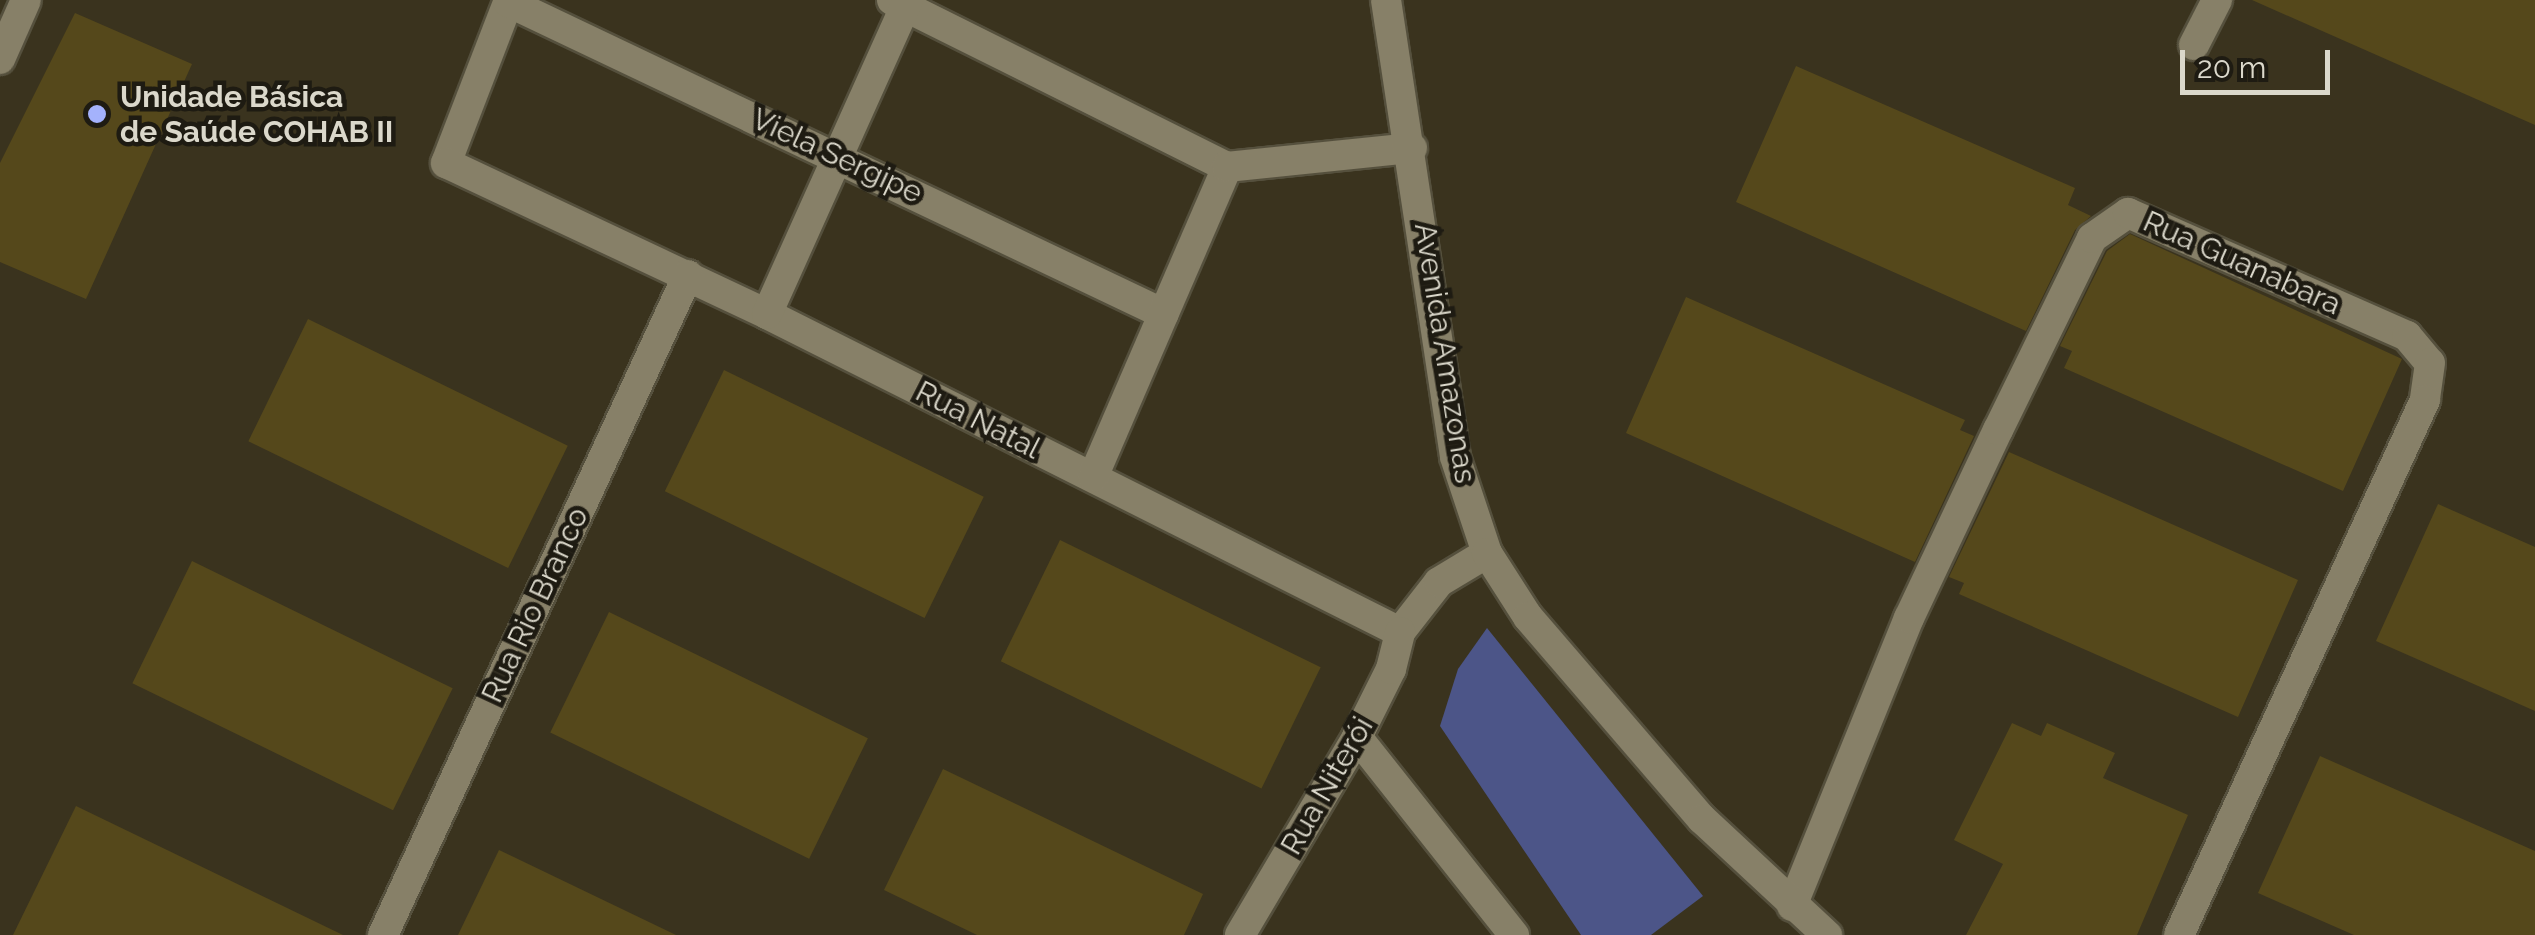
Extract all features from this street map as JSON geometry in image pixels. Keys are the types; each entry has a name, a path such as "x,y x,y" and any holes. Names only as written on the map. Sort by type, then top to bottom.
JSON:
{"street":[{"path":"0,59 26,0"},
{"name":"Avenida Amazonas","path":"1386,0 1412,148 1455,457 1486,553 1528,617 1702,820 1827,935"},
{"path":"2194,46 2217,0"},
{"name":"Viela Sergipe","path":"508,1 842,156 1164,314"},
{"name":"Rua Natal","path":"508,1 446,164 688,275 1400,632"},
{"path":"767,314 842,156 901,2 1227,167 1412,148"},
{"path":"1093,477 1227,167"},
{"name":"Rua Guanabara","path":"1792,906 1910,618 2015,395 2092,238 2128,214 2396,331 2430,362 2425,400 2179,935"},
{"name":"Rua Rio Branco","path":"383,935 688,275"},
{"path":"1400,632 1439,582 1486,553"},
{"name":"Rua Niterói","path":"1240,935 1356,737 1391,669 1400,632"},
{"path":"1356,737 1514,935"}],"shaded area":[{"path":"1487,628 1703,896 1651,935 1581,935 1440,726 1458,669"}],"building":[{"path":"2252,0 2535,0 2535,125"},
{"name":"Unidade Básica de Saúde COHAB II","path":"75,13 192,64 86,299 0,262 0,163"},
{"path":"1796,66 2075,188 2068,205 2091,216 2075,230 2026,331 1736,202"},
{"path":"2130,234 2402,359 2343,491 2064,368 2072,351 2060,346 2107,251"},
{"path":"1686,297 1965,420 1960,430 1974,436 1915,562 1626,433"},
{"path":"308,319 568,446 508,568 248,441"},
{"path":"724,370 984,497 925,618 665,491"},
{"path":"2009,452 2298,580 2238,717 1959,594 1964,583 1949,577"},
{"path":"2438,504 2535,547 2535,711 2376,641"},
{"path":"1060,540 1321,667 1261,788 1001,661"},
{"path":"192,561 453,688 393,810 132,683"},
{"path":"609,612 868,738 809,859 550,732"},
{"path":"2012,723 2041,736 2047,723 2115,753 2103,778 2188,815 2137,935 1966,935 2003,864 1954,840"},
{"path":"2320,756 2535,851 2535,935 2354,935 2258,893"},
{"path":"943,769 1203,894 1184,935 977,935 884,890"},
{"path":"76,806 343,935 13,935"},
{"path":"499,850 676,935 458,935"}],"place":[{"name":"Unidade Básica de Saúde COHAB II","path":"97,114"}]}
